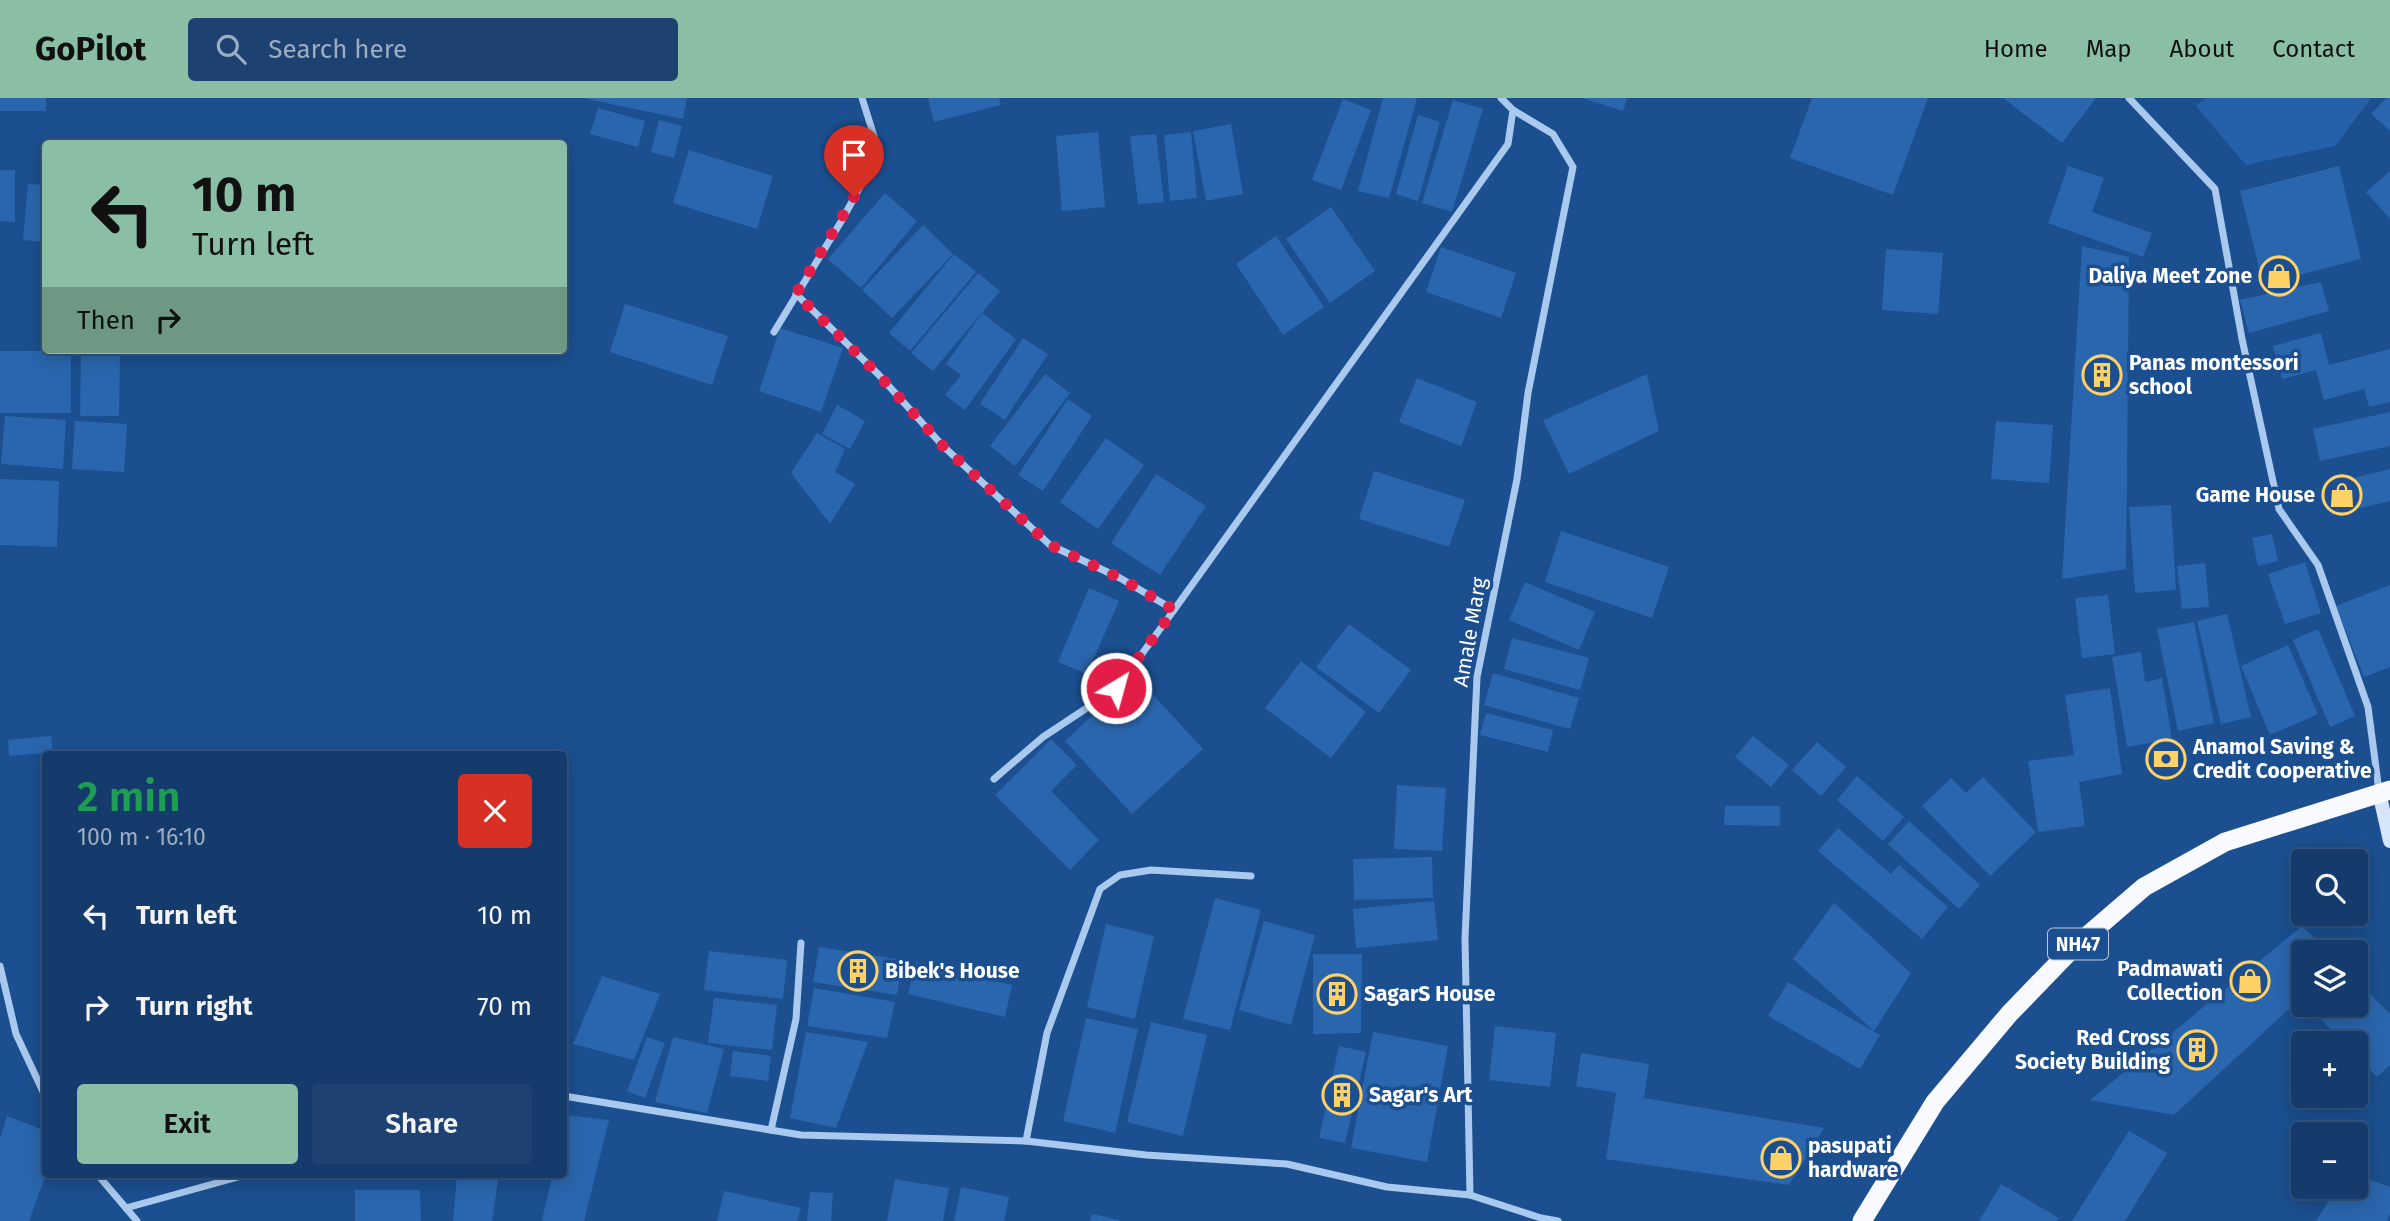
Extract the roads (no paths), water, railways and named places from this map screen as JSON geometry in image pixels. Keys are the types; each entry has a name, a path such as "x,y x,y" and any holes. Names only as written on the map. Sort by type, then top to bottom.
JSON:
{"highway":[{"name":"NH47","path":"1862,1221 1935,1102 2010,1013 2071,948 2144,887 2225,842 2385,791"}],"main road":[{"path":"2385,791 2390,841"}],"street":[{"path":"774,331 842,220 879,152 862,98"},
{"name":"Amale Marg","path":"1470,1195 1465,938 1477,677 1517,479 1528,393 1573,167 1553,134 1513,110 1501,98"},
{"path":"2129,98 2216,189 2242,339 2279,509 2318,565 2368,707 2385,791"},
{"path":"994,779 1043,737 1116,688 1508,144 1513,110"},
{"path":"796,294 878,374 943,446 1050,545 1120,578 1174,610"},
{"path":"1026,1140 1047,1033 1100,888 1120,875 1151,870 1251,876"},
{"path":"771,1130 796,1019 801,943"},
{"path":"0,966 16,1034 42,1089"},
{"path":"567,1096 801,1135 1026,1140 1146,1155 1287,1164 1387,1187 1470,1195 1558,1221"},
{"path":"100,1178 137,1221"},
{"path":"126,1208 235,1178"}],"place":[{"name":"Daliya Meet Zone","path":"2279,276"},
{"name":"Panas montessori school","path":"2102,375"},
{"name":"Game House","path":"2342,495"},
{"name":"Anamol Saving & Credit Cooperative","path":"2166,759"},
{"name":"Bibek's House","path":"858,971"},
{"name":"Padmawati Collection","path":"2250,981"},
{"name":"SagarS House","path":"1337,994"},
{"name":"Red Cross Society Building","path":"2197,1050"},
{"name":"Sagar's Art","path":"1342,1095"},
{"name":"pasupati hardware","path":"1781,1158"}]}
